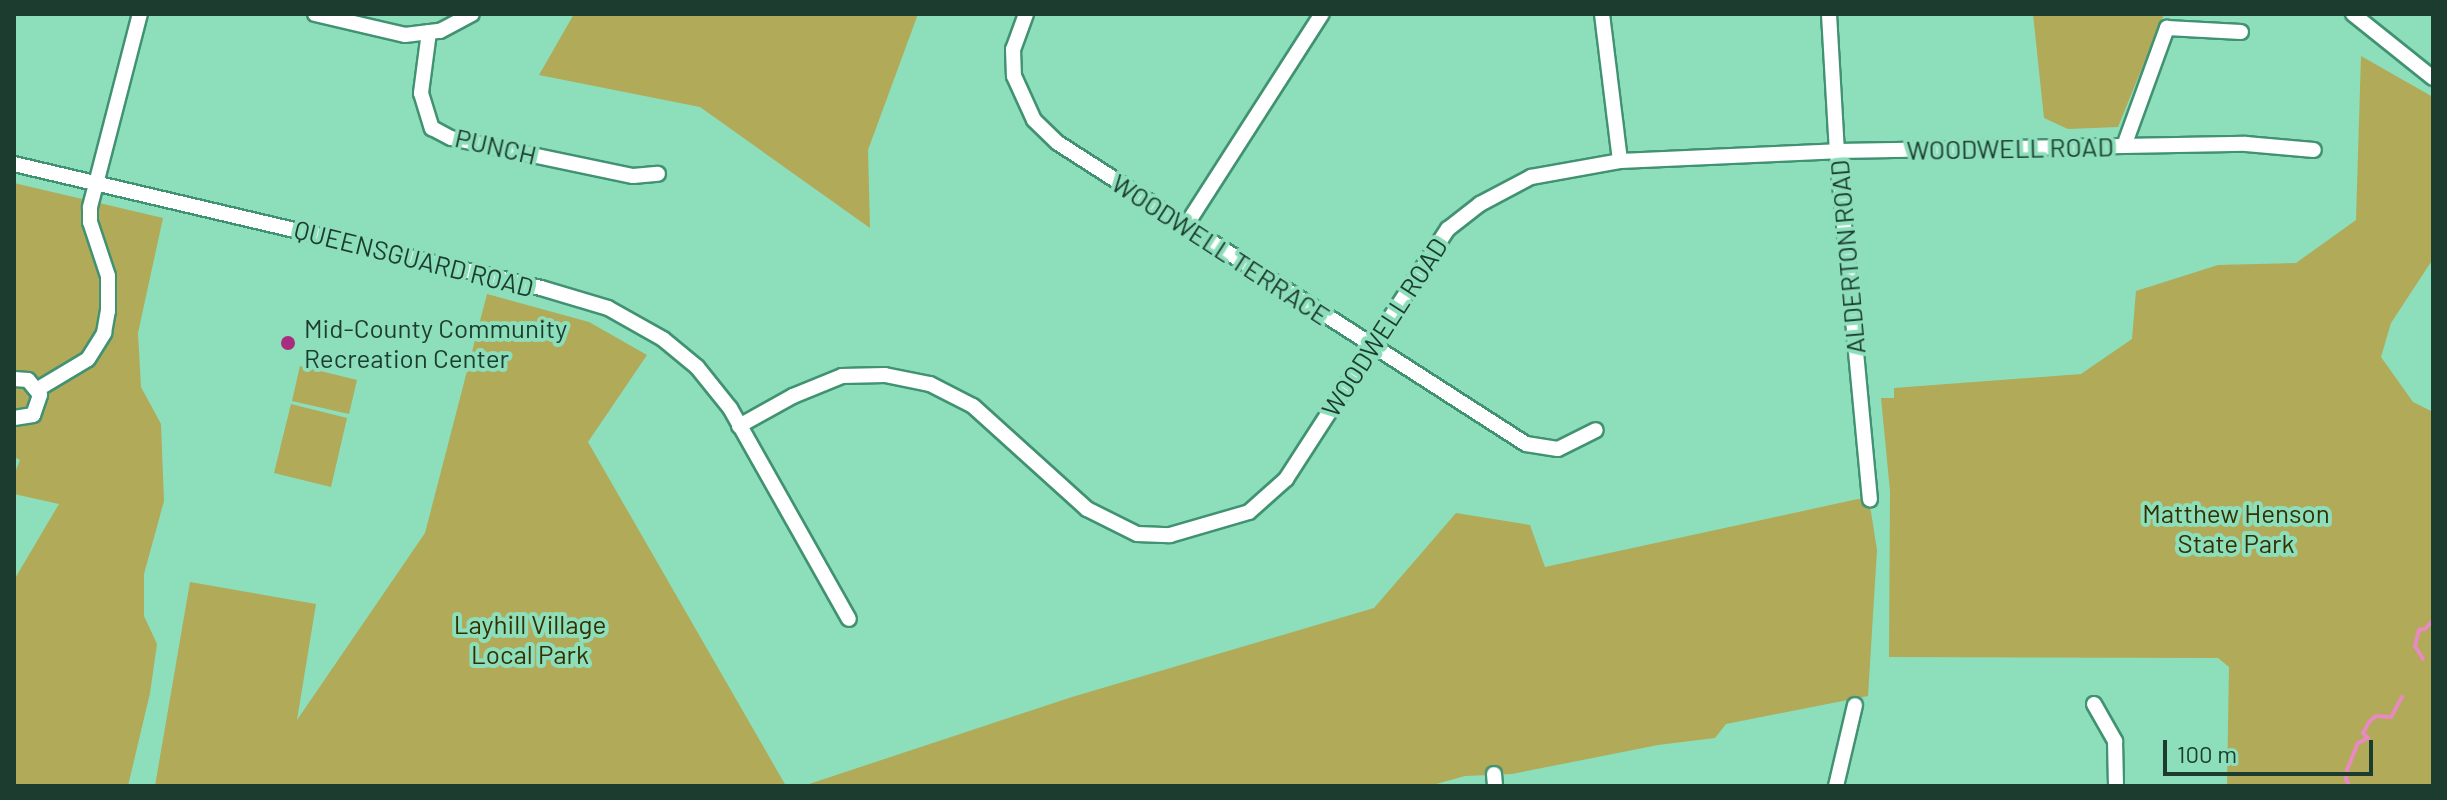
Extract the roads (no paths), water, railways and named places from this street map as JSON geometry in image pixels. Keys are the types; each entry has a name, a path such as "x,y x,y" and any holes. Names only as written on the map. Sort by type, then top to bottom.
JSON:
{"street":[{"path":"38,389 88,359 104,333 109,291 90,222 95,181 140,14"},
{"path":"315,14 405,35 440,31 472,14"},
{"name":"WOODWELL TERRACE","path":"1026,14 1013,49 1014,76 1034,120 1058,143 1526,444 1558,449 1596,430"},
{"path":"1185,227 1322,14"},
{"path":"1602,14 1620,161"},
{"name":"ALDERTON ROAD","path":"1829,14 1837,151 1870,499"},
{"path":"2353,14 2433,78"},
{"path":"2124,146 2167,28 2241,32"},
{"name":"PUNCH","path":"429,32 421,93 432,128 451,138 633,176 658,174"},
{"name":"WOODWELL ROAD","path":"739,426 793,396 842,376 885,375 930,384 973,406 1087,509 1137,534 1170,535 1216,524 1249,512 1264,501 1286,479 1448,229 1470,212 1531,177 1620,161 1837,151 2246,144 2314,150"},
{"name":"QUEENSGUARD ROAD","path":"14,164 541,288 608,308 663,339 697,367 730,408 849,619"},
{"path":"14,379 28,380 38,389 38,409 27,418 14,418"},
{"path":"2094,704 2115,741 2116,786"},
{"path":"1836,786 1855,705"}],"waterway":[{"path":"2423,659 2415,646 2419,630 2425,629 2433,620"},
{"path":"2350,786 2346,780 2347,770 2358,743 2368,738 2363,733 2369,722 2376,716 2391,717 2402,697"}],"place":[{"name":"Mid-County Community Recreation Center","path":"288,343"}],"park label":[{"name":"Matthew Henson State Park","path":"2236,528"},
{"name":"Layhill Village Local Park","path":"530,639"}]}
